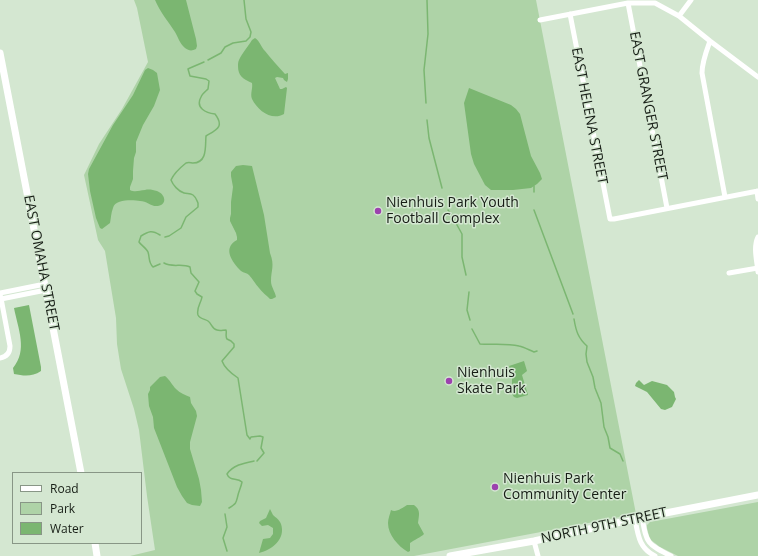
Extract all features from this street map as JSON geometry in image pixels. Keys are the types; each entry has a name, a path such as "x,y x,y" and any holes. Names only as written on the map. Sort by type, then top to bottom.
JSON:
{"street":[{"path":"603,0 604,7"},
{"path":"680,16 691,0"},
{"path":"540,20 628,3 655,3 680,16 710,41 758,77"},
{"name":"EAST GRANGER STREET","path":"628,3 668,208"},
{"name":"EAST HELENA STREET","path":"570,14 610,219 668,208"},
{"path":"710,41 703,59 702,73 725,197"},
{"name":"EAST OMAHA STREET","path":"0,52 81,472"},
{"path":"668,208 757,191 758,199"},
{"path":"758,237 755,247 758,272"},
{"path":"729,273 758,268"},
{"path":"0,358 7,355 10,346 0,295 45,287"},
{"name":"NORTH 9TH STREET","path":"450,556 534,541 639,518 758,495"},
{"path":"639,518 641,542 645,549 655,556"},
{"path":"639,518 649,543 658,550 671,556"},
{"path":"534,541 538,556"},
{"path":"94,544 97,556"}],"green space":[{"path":"134,0 536,0 636,514 414,556 130,556 155,550 139,430 121,369 117,344 116,318 105,251 98,240 84,175 99,144 122,109 148,62"},
{"path":"758,502 758,556 678,556 660,547 651,540 649,536 647,525 650,522"}],"water":[{"path":"155,0 186,0 196,39 196,49 189,50 183,46 159,9"},
{"path":"255,38 285,74 288,73 287,82 283,78 275,78 280,89 287,88 284,114 279,116 266,114 258,107 251,97 252,83 240,75 238,69 239,60 252,40"},
{"path":"148,68 157,73 160,90 154,106 143,125 136,142 133,179 130,190 157,191 162,194 164,201 158,206 153,206 145,202 129,200 117,203 114,205 110,223 102,229 100,228 96,218 90,191 88,174 89,169 113,125 133,95 145,70"},
{"path":"469,88 511,105 520,114 531,156 542,179 531,188 491,190 485,185 474,164 471,154 464,103"},
{"path":"236,166 252,166 264,215 272,261 271,283 276,297 272,299 270,299 256,285 249,275 241,271 234,263 229,251 232,243 237,240 236,233 230,221 233,187 231,172"},
{"path":"29,305 41,371 28,376 14,374 13,368 18,361 21,347 21,339 14,308"},
{"path":"524,361 527,371 522,375 528,395 517,398 512,394 512,374 509,366"},
{"path":"165,376 178,390 190,397 191,403 196,411 197,416 190,442 190,449 201,490 202,502 200,506 187,503 182,496 154,428 148,394 150,387 160,377"},
{"path":"639,380 644,385 652,381 667,385 674,392 676,399 672,407 665,410 661,409 647,392 635,386"},
{"path":"407,505 414,505 418,509 418,523 424,534 410,543 410,551 408,552 394,540 388,527 391,510 397,511"},
{"path":"270,509 281,524 282,534 277,543 264,552 259,553 263,539 270,538 273,534 273,528 268,525 262,526 259,523 266,518"}],"waterway":[{"path":"208,60 221,53 225,47 233,43 246,41 250,37 251,32 246,19 244,0"},
{"path":"426,103 424,70 428,34 427,0"},
{"path":"165,237 181,228 186,217 198,207 196,198 191,194 180,191 174,186 171,180 186,163 193,163 201,160 205,153 206,136 216,130 219,125 218,118 215,114 205,111 199,104 203,94 208,89 209,81 190,76 188,69 204,62"},
{"path":"427,120 429,138 442,188"},
{"path":"534,186 534,192"},
{"path":"448,210 462,234 462,257 466,275"},
{"path":"534,210 573,314"},
{"path":"160,235 155,232 148,232 141,236 139,242 148,252 151,265 153,267 160,264"},
{"path":"164,263 190,267 191,273 199,282 195,291 202,297 198,308 198,315 208,321 213,328 226,330 227,339 234,344 234,347 222,361 227,369 238,378 247,435 250,439 251,437 263,437 261,448 264,453 257,461"},
{"path":"469,292 467,310 470,320"},
{"path":"574,319 578,334 587,346 587,362 601,403 604,427 610,448 620,454 623,461"},
{"path":"472,329 480,344 514,345 534,352 537,351"},
{"path":"229,508 236,503 242,482 230,478 227,474 236,466 254,461"},
{"path":"225,514 227,527 223,538 227,551"}],"place":[{"name":"Nienhuis Park Youth Football Complex","path":"378,211"},
{"name":"Nienhuis Skate Park","path":"449,381"},
{"name":"Nienhuis Park Community Center","path":"495,487"}]}
